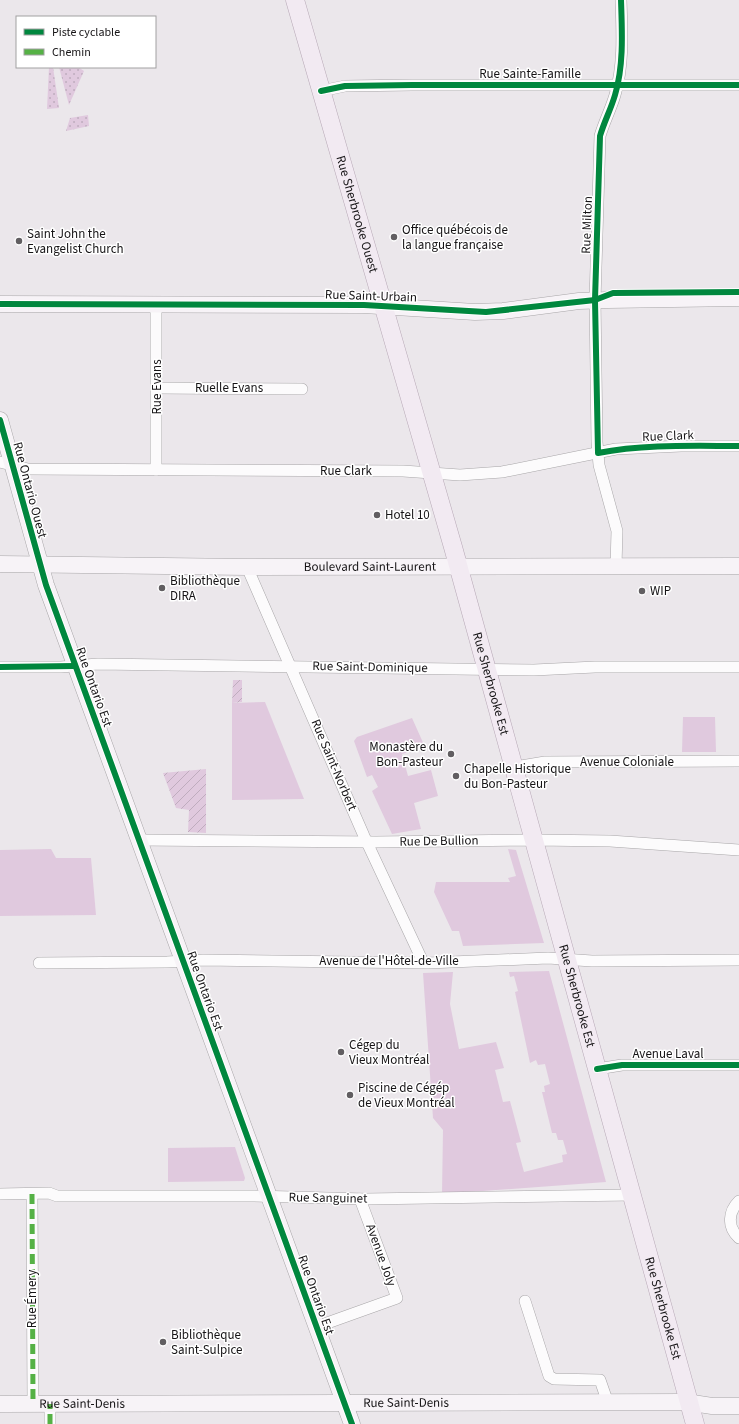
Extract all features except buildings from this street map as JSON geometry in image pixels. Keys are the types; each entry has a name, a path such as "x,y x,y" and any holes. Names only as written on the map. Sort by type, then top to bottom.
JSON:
{"main road":[{"name":"Rue Sherbrooke Ouest","path":"295,0 458,567"},
{"name":"Rue Saint-Urbain","path":"0,304 156,304 383,307 486,312 595,300 739,298"},
{"name":"Rue Ontario Ouest","path":"0,420 6,463 39,565"},
{"name":"Boulevard Saint-Laurent","path":"0,564 247,567 739,566"},
{"name":"Rue Ontario Est","path":"39,565 352,1424"},
{"name":"Rue Sherbrooke Est","path":"458,567 515,767 695,1424"},
{"name":"Rue Saint-Denis","path":"0,1404 689,1402 712,1406 739,1406"}],"street":[{"name":"Rue Milton","path":"616,566 617,531 599,464 598,453 595,300 600,136 618,86 620,73 621,0"},
{"name":"Rue Sainte-Famille","path":"321,91 340,86 406,85 739,85"},
{"name":"Rue Evans","path":"156,304 156,470"},
{"name":"Ruelle Evans","path":"157,388 302,389"},
{"name":"Rue Clark","path":"6,463 28,469 403,471 460,475 502,472 616,450 674,446 739,446"},
{"name":"Rue Saint-Norbert","path":"247,567 367,842 423,962"},
{"name":"Rue Saint-Dominique","path":"0,667 75,666 98,664 487,668 534,670 584,667 739,667"},
{"name":"Avenue Coloniale","path":"515,767 545,762 739,761"},
{"name":"Rue De Bullion","path":"138,840 367,842 535,840 610,841 739,850"},
{"name":"Avenue de l'Hôtel-de-Ville","path":"40,963 183,961 423,962 568,959 592,961 739,960"},
{"name":"Avenue Laval","path":"597,1069 622,1065 739,1065"},
{"name":"Rue Sanguinet","path":"0,1194 49,1193 56,1196 268,1196 360,1199 632,1195"},
{"name":"Rue Émery","path":"32,1194 33,1404"},
{"name":"Avenue Joly","path":"316,1327 397,1298 360,1199"},
{"path":"739,1201 733,1208 729,1219 732,1228 739,1238"},
{"path":"525,1301 550,1377 556,1379 599,1379 602,1381 608,1403"},
{"path":"50,1404 50,1424"}],"shaded area":[{"path":"49,68 53,68 59,108 47,109"},
{"path":"59,68 80,68 84,71 69,105"},
{"path":"88,115 89,126 66,131 70,118"},
{"path":"233,680 242,680 242,702 232,703"},
{"path":"265,702 304,799 232,800 232,703"},
{"path":"683,717 715,717 716,752 682,752"},
{"path":"412,718 425,747 402,754 408,776 431,770 438,796 414,803 421,829 392,834 372,791 378,787 372,775 367,777 354,741 357,737"},
{"path":"206,769 206,833 188,832 189,810 176,808 163,773"},
{"path":"51,849 56,858 91,858 96,915 0,916 0,850"},
{"path":"508,849 516,850 544,943 463,946 459,931 452,931 434,892 436,882 510,882 508,878 516,876"},
{"path":"549,971 606,1182 442,1194 443,1130 433,1118 423,973 453,972 450,1004 459,1049 496,1042 504,1068 495,1070 503,1102 510,1101 521,1142 516,1143 524,1172 563,1162 562,1155 567,1154 563,1140 558,1140 556,1133 552,1133 542,1092 545,1092 544,1086 550,1084 545,1064 538,1065 536,1060 530,1063 515,992 518,991 514,976 510,977 509,972"},
{"path":"235,1147 245,1178 244,1181 168,1182 168,1148"}],"marked path":[{"path":"32,1194 33,1404"},
{"path":"50,1404 50,1424"}],"cycle path":[{"path":"621,0 622,48 620,72 615,95 600,136 595,300 598,453 651,447 739,446"},
{"path":"321,91 345,86 412,85 739,85"},
{"path":"0,304 364,305 486,312 595,300 613,293 739,292"},
{"path":"0,420 46,585 352,1424"},
{"path":"0,667 75,666"},
{"path":"597,1069 622,1065 739,1065"}],"place":[{"name":"Office québécois de la langue française","path":"394,237"},
{"name":"Saint John the Evangelist Church","path":"19,241"},
{"name":"Hotel 10","path":"377,515"},
{"name":"Bibliothèque DIRA","path":"162,588"},
{"name":"WIP","path":"642,591"},
{"name":"Monastère du Bon-Pasteur","path":"451,754"},
{"name":"Chapelle Historique du Bon-Pasteur","path":"456,776"},
{"name":"Cégep du Vieux Montréal","path":"341,1052"},
{"name":"Piscine de Cégép de Vieux Montréal","path":"350,1095"},
{"name":"Bibliothèque Saint-Sulpice","path":"163,1342"}]}
